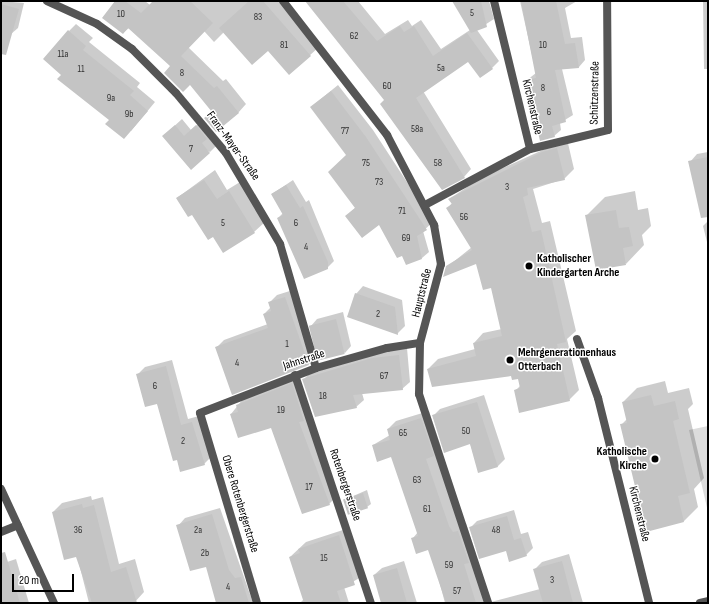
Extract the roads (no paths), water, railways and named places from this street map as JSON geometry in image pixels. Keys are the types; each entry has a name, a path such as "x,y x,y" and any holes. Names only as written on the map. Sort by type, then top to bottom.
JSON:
{"street":[{"name":"Franz-Mayer-Straße","path":"47,1 97,24 132,49 176,93 226,153 280,244 316,368"},
{"name":"Hauptstraße","path":"283,1 387,135 425,205 440,246 441,264 420,343 418,382 424,418 488,603"},
{"name":"Kirchenstraße","path":"425,205 530,150 494,1"},
{"name":"Schützenstraße","path":"530,150 608,130 607,1"},
{"name":"Kirchenstraße","path":"577,339 598,398 648,603"},
{"name":"Jahnstraße","path":"200,413 316,368 387,348 420,343"},
{"name":"Rotenbergerstraße","path":"295,375 371,603"},
{"name":"Obere Rotenbergerstraße","path":"200,413 257,603"},
{"path":"1,490 54,603"},
{"path":"1,532 18,525"},
{"path":"700,603 708,601"}],"place":[{"name":"Katholischer Kindergarten Arche","path":"529,266"},
{"name":"Mehrgenerationenhaus Otterbach","path":"510,360"},
{"name":"Katholische Kirche","path":"655,459"}]}
